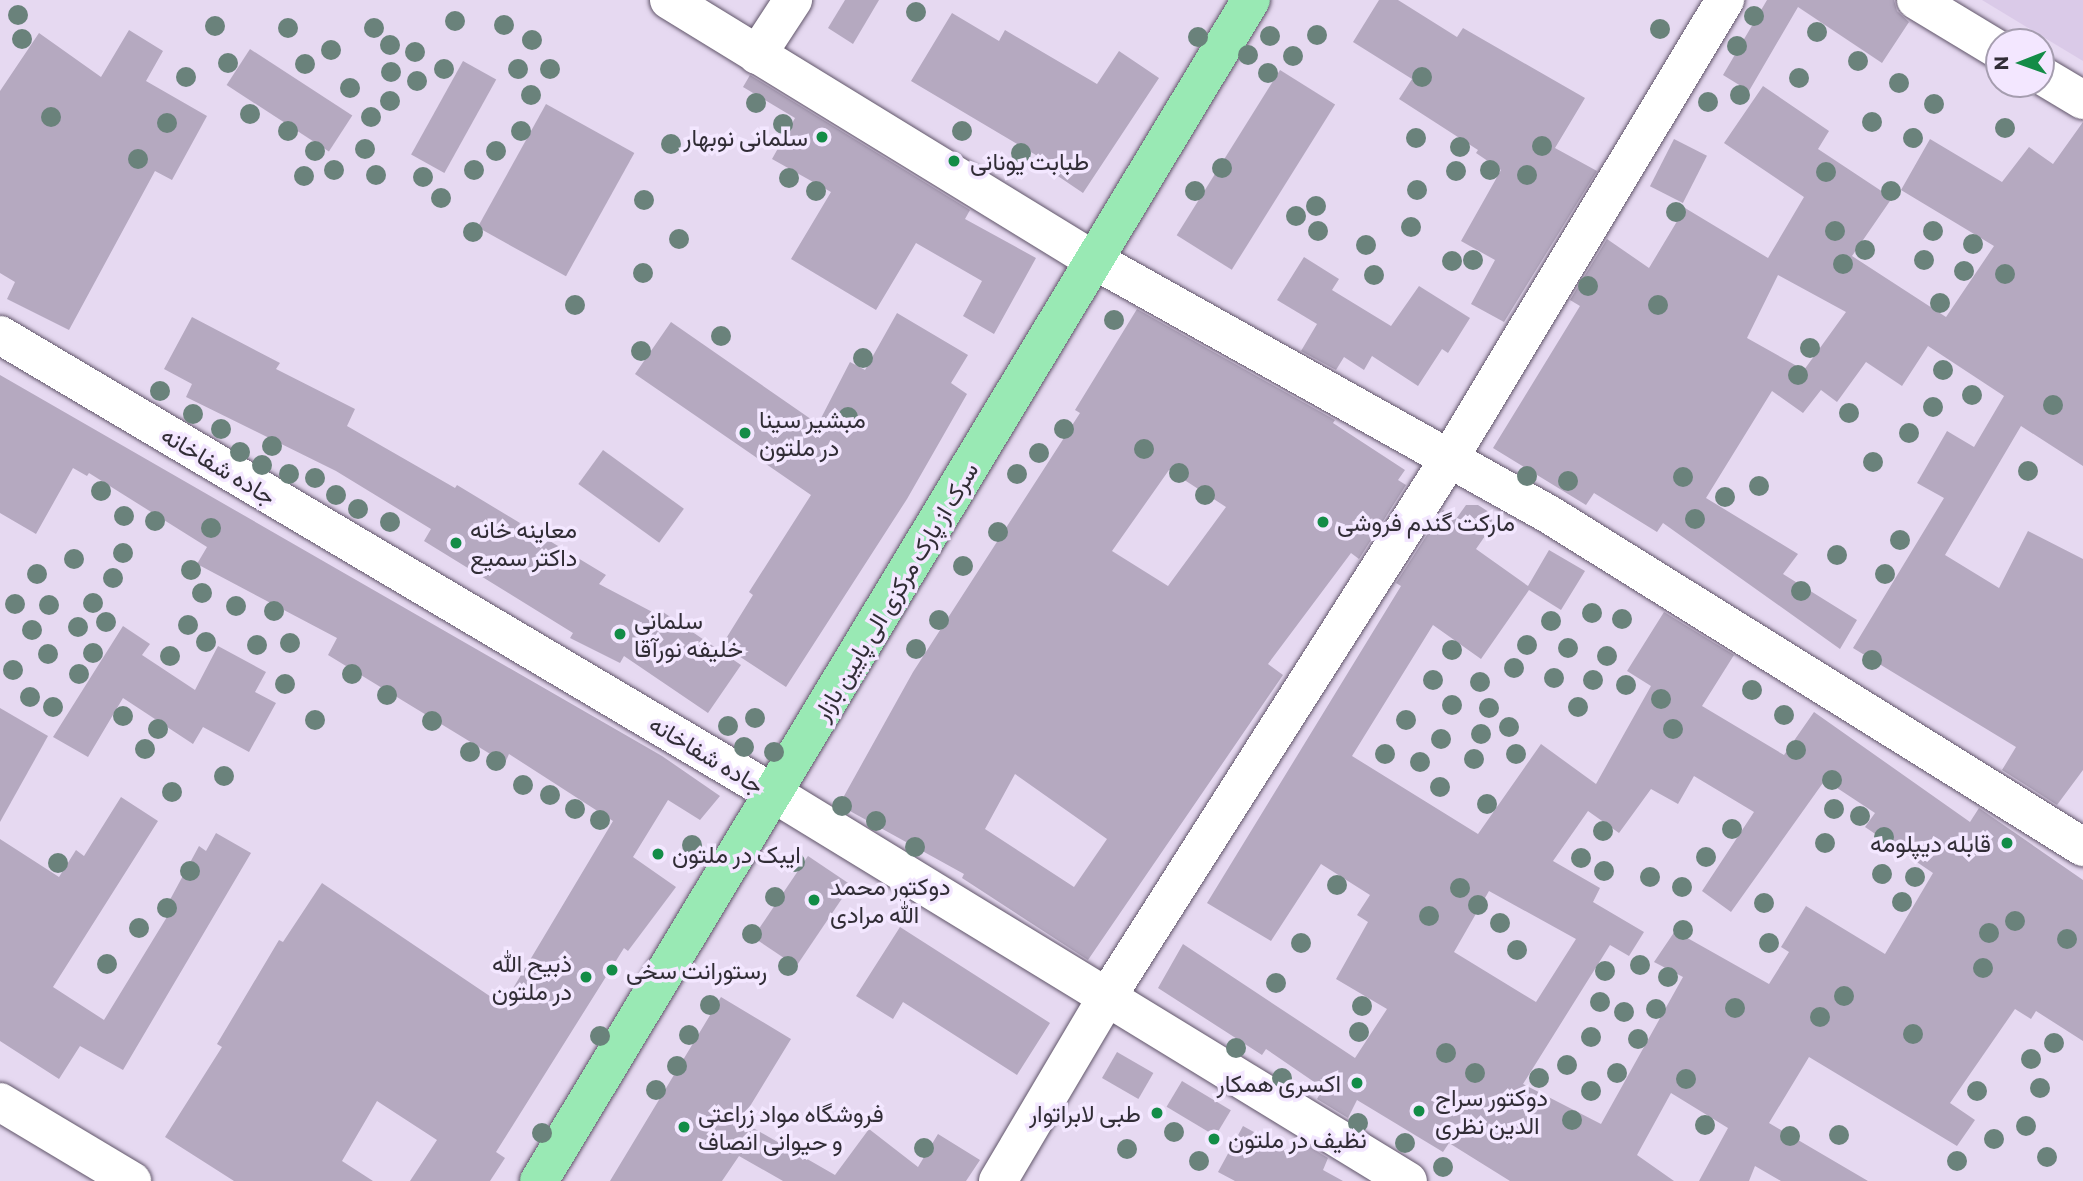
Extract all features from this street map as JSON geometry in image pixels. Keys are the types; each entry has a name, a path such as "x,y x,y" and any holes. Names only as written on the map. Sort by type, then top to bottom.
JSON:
{"main road":[{"name":"سرک از پارک مرکزی الی پایین بازار","path":"539,1181 1251,0"}],"street":[{"path":"669,0 1094,260 1550,515 2083,847"},
{"path":"757,55 793,0"},
{"path":"998,1181 1108,997 1449,459 1725,0"},
{"path":"1916,0 1985,42"},
{"path":"2055,83 2083,100"},
{"name":"جاده شفاخانه","path":"0,335 773,793 1408,1181"},
{"path":"0,1102 132,1181"}],"shaded area":[{"path":"1982,0 2083,0 2083,61 2055,44 2055,28 2028,28"}],"building":[{"path":"845,0 879,0 853,44 828,28"},
{"path":"1379,0 1398,0 1457,37 1463,28 1585,98 1555,148 1597,171 1504,322 1471,304 1495,260 1461,241 1501,170 1476,153 1478,150 1399,99 1412,79 1353,42"},
{"path":"1767,0 1894,0 1897,11 1909,22 1882,63 1798,7 1749,91 1723,75"},
{"path":"952,13 999,41 1005,30 1097,84 1119,51 1159,78 1083,193 1043,166 1046,161 911,81"},
{"path":"129,30 163,51 146,81 207,116 172,180 155,171 69,330 7,299 15,282 0,273 0,91 39,33 101,77"},
{"path":"250,49 352,115 329,152 227,85"},
{"path":"463,61 496,79 444,173 411,155"},
{"path":"1280,70 1335,104 1232,270 1177,235"},
{"path":"750,75 970,210 965,219 1036,258 994,334 963,316 982,281 916,243 876,310 791,259 831,192 772,159 795,118 743,87"},
{"path":"1763,86 1829,131 1818,149 1892,198 1852,256 1946,317 1994,246 1901,190 1930,139 2002,182 2029,147 2053,164 2083,122 2083,466 2021,426 1945,555 1999,588 2028,531 2083,559 2083,770 2057,805 2002,770 2016,747 1853,648 1944,498 1917,483 1947,431 1974,447 2004,396 1928,346 1902,386 1866,362 1837,402 1821,390 1803,413 1772,391 1706,498 1798,554 1783,574 1857,620 1840,649 1663,523 1657,532 1594,493 1586,505 1493,448 1580,306 1570,300 1607,239 1649,268 1685,208 1768,258 1804,197 1724,143","holes":["1778,275 1846,312 1804,370 1747,338"]},
{"path":"546,104 634,153 566,276 478,227"},
{"path":"1674,139 1707,156 1683,203 1650,186"},
{"path":"1304,257 1339,279 1332,290 1391,326 1419,286 1470,318 1448,353 1442,349 1418,386 1372,356 1364,370 1344,357 1336,370 1301,351 1317,324 1277,300"},
{"path":"1137,309 1335,420 1333,423 1405,470 1398,480 1406,485 1359,559 1351,553 1268,664 1283,675 1088,960 962,878 964,874 839,805 913,672 1080,413 1075,410","holes":["1169,470 1226,507 1168,586 1112,551","1015,774 1107,839 1074,887 985,829"]},
{"path":"897,313 968,355 951,383 967,394 907,499 786,687 722,645 753,595 749,592 811,495 635,374 671,322 818,424 850,362 865,370"},
{"path":"192,317 280,363 276,369 355,409 347,426 455,488 457,485 606,575 599,584 660,616 663,612 741,665 708,713 624,656 620,663 570,638 573,633 424,541 431,529 336,471 186,397 192,384 164,369"},
{"path":"0,375 662,756 720,796 700,820 668,800 633,857 676,887 628,951 624,948 496,1152 505,1158 490,1181 410,1181 437,1140 377,1101 342,1161 373,1181 234,1181 165,1137 222,1047 217,1044 279,940 283,942 322,883 503,1005 613,821 509,754 505,763 328,655 337,638 197,564 207,547 89,473 87,476 73,468 36,534 0,513"},
{"path":"603,450 684,509 659,543 578,484"},
{"path":"1466,505 1478,505 1492,514 1492,526 1476,549 1528,586 1549,550 1585,571 1561,610 1529,590 1481,659 1433,625 1352,756 1478,834 1541,744 1596,784 1651,686 1627,671 1664,612 1734,655 1702,706 1784,755 1814,712 1970,822 1979,808 2083,880 2083,1041 2036,1011 2031,1019 2015,1009 1950,1103 1975,1120 1957,1146 1809,1057 1769,1123 1868,1181 1781,1181 1755,1166 1749,1181 1699,1181 1728,1128 1671,1093 1637,1155 1674,1181 1510,1181 1449,1143 1443,1152 1357,1100 1348,1118 1317,1099 1323,1088 1266,1049 1262,1055 1158,988 1183,944 1355,1058 1387,1009 1336,979 1368,922 1357,915 1370,895 1321,864 1271,941 1207,903 1401,586 1396,583 1443,510 1456,519","holes":["1694,776 1754,812 1702,891 1731,912 1825,780 1875,813 1865,827 1933,873 1885,954 1806,906 1781,947 1789,952 1769,984 1675,931 1654,962 1683,977 1601,1124 1523,1084 1610,945 1629,956 1644,932 1593,902 1600,888 1553,861 1588,811 1619,833 1651,789 1678,804","1489,891 1576,939 1536,1002 1454,952"]},
{"path":"123,626 150,644 142,655 195,690 218,646 266,672 255,692 276,703 249,752 203,727 193,744 123,698 88,757 53,737"},
{"path":"0,708 48,736 0,822"},
{"path":"121,797 158,821 53,987 104,1020 170,912 165,909 199,846 206,851 216,833 251,853 123,1070 80,1046 59,1079 0,1041 0,839 59,877 76,850 84,856"},
{"path":"808,856 851,885 796,966 753,937"},
{"path":"900,927 1050,1023 1017,1075 903,1002 893,1019 856,996"},
{"path":"721,997 791,1039 741,1121 835,1175 869,1129 918,1167 938,1134 980,1160 966,1181 783,1181 739,1156 722,1181 610,1181"},
{"path":"1117,1052 1153,1073 1138,1099 1102,1078"},
{"path":"1182,1081 1231,1110 1215,1136 1167,1107"},
{"path":"1243,1126 1288,1151 1295,1138 1328,1158 1323,1170 1343,1181 1235,1181 1218,1172"}],"place":[{"name":"سلمانی نوبهار","path":"822,137"},
{"name":"طبابت یونانی","path":"954,161"},
{"name":"مبشیر سینا در ملتون","path":"745,433"},
{"name":"مارکت گندم فروشی","path":"1323,522"},
{"name":"معاینه خانه داکتر سمیع","path":"456,543"},
{"name":"سلمانی خلیفه نورآقا","path":"620,634"},
{"name":"قابله دیپلومه","path":"2007,843"},
{"name":"ایبک در ملتون","path":"658,854"},
{"name":"دوکتور محمد الله مرادی","path":"814,900"},
{"name":"رستورانت سخی","path":"612,970"},
{"name":"ذبیح الله در ملتون","path":"586,977"},
{"name":"اکسری همکار","path":"1357,1083"},
{"name":"دوکتور سراج الدین نظری","path":"1419,1111"},
{"name":"طبی لابراتوار","path":"1157,1113"},
{"name":"فروشگاه مواد زراعتی و حیوانی انصاف","path":"684,1127"},
{"name":"نظیف در ملتون","path":"1214,1139"}]}
